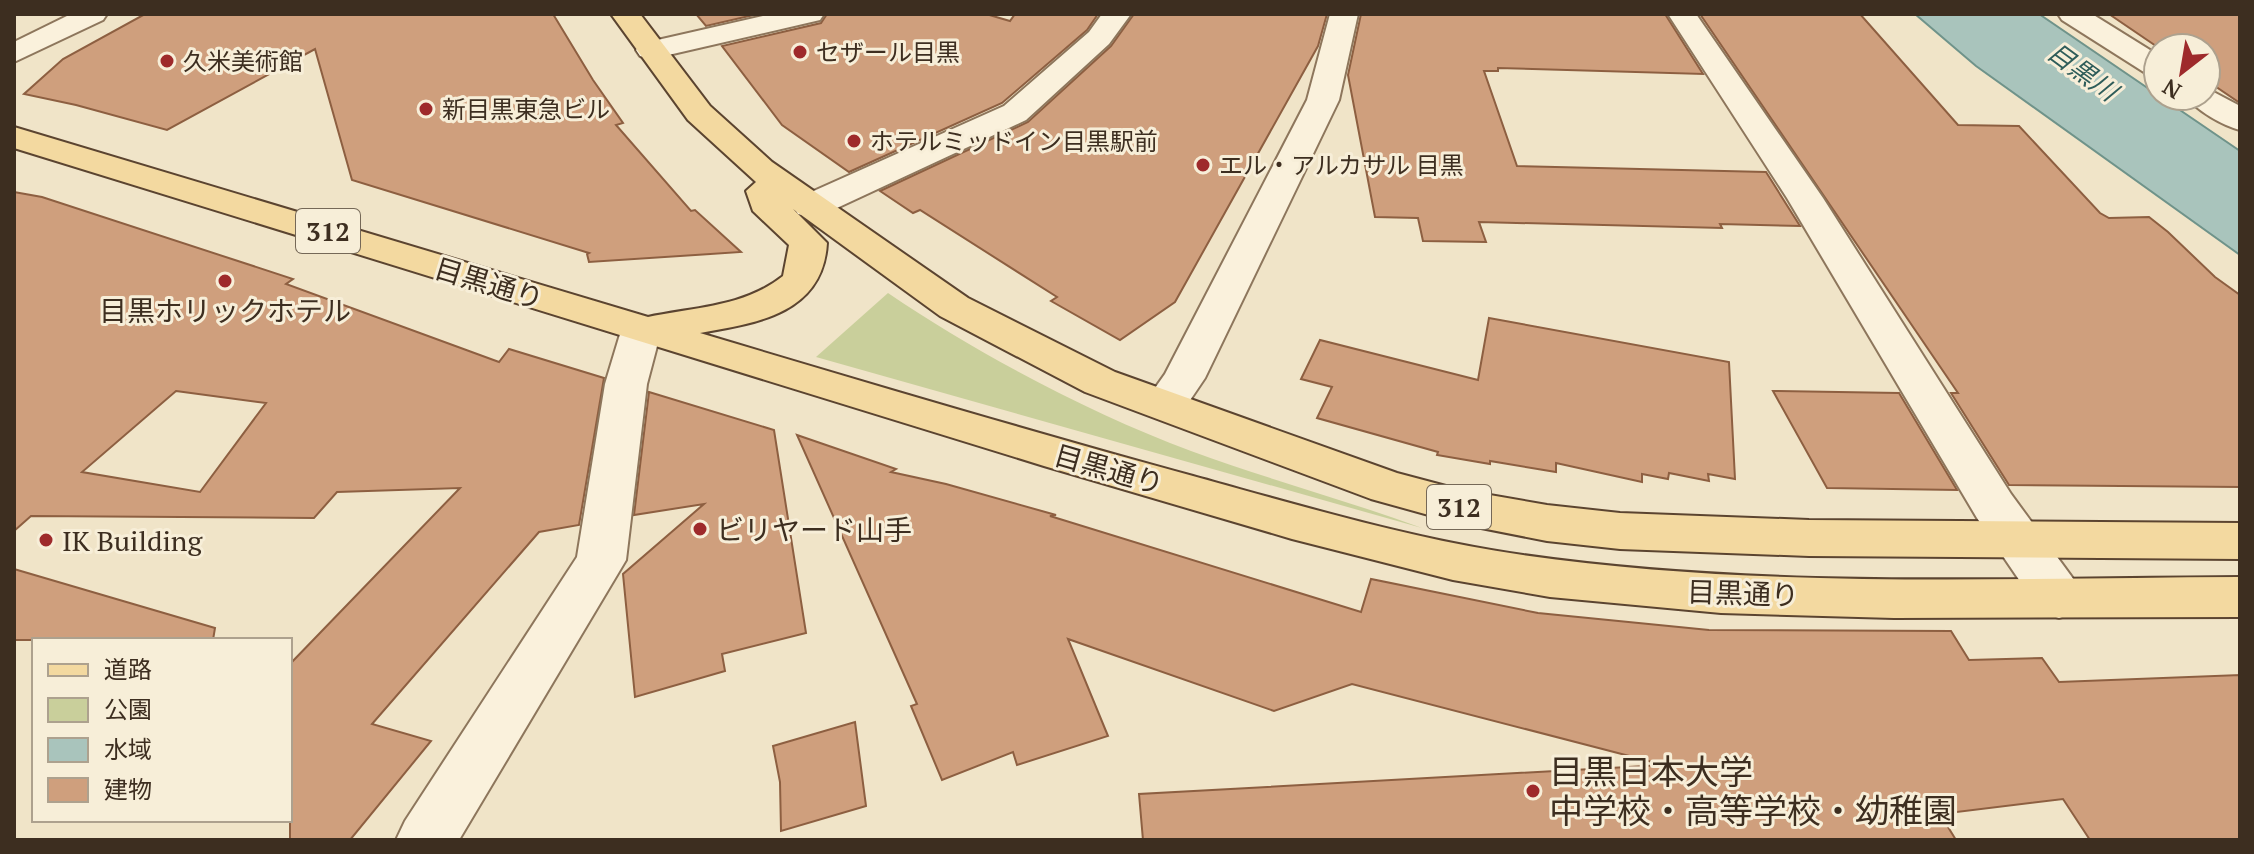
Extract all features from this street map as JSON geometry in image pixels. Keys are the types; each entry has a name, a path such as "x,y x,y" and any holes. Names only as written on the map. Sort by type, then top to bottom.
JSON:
{"main road":[{"name":"目黒通り","path":"625,14 699,113 760,169 954,307 1100,382 1387,487 1461,507 1547,523 1620,531 1809,538 2240,541"},
{"name":"目黒通り","path":"14,137 266,211 641,331 1164,486 1395,549 1462,563 1547,578 1653,589 1841,596 2240,597"},
{"path":"641,331 729,315 769,301 797,284 807,263 808,243 766,203 760,169"}],"street":[{"path":"14,25 37,14"},
{"path":"14,53 93,14"},
{"path":"651,50 810,14"},
{"path":"811,206 1015,113 1099,38 1117,14"},
{"path":"1165,405 1184,378 1323,100 1344,14"},
{"path":"1682,14 1805,198 1994,506 2059,598"},
{"path":"2072,14 2142,58"},
{"path":"2222,109 2240,120"},
{"path":"426,840 601,560 626,384 641,331"}],"green space":[{"path":"888,293 997,360 1113,419 1220,461 1422,528 816,357"}],"water":[{"name":"目黒川","path":"1915,14 2039,14 2142,84 2142,112 2183,112 2240,151 2240,255 1976,66"}],"building":[{"path":"145,14 553,14 623,123 616,125 691,211 695,210 741,252 589,262 589,253 352,180 315,49 167,130 24,94 63,59"},
{"path":"696,14 758,14 706,26"},
{"path":"827,14 986,14 1010,21 1015,14 1098,14 1087,30 1002,103 849,172 782,125 722,46 821,23"},
{"path":"1134,14 1327,14 1318,46 1175,302 1120,340 1051,301 1057,297 920,210 913,213 880,191 1028,122 1111,46"},
{"path":"1361,14 1665,14 1703,74 1498,68 1498,71 1484,71 1517,166 1766,172 1800,226 1720,224 1722,228 1479,222 1486,242 1423,241 1418,218 1375,217 1348,75"},
{"path":"1700,14 1860,14 1958,125 2019,126 2100,213 2109,218 2149,217 2215,277 2240,295 2240,487 2009,485 1951,393 1958,393"},
{"path":"2109,14 2240,14 2240,103 2222,91 2222,32 2142,32 2142,36"},
{"path":"14,192 42,197 293,279 286,284 499,362 509,349 604,378 579,525 539,532 372,724 431,741 350,840 290,840 292,662 460,488 337,492 314,518 31,516 14,531","holes":["176,391 266,403 200,492 82,472"]},
{"path":"1489,318 1729,362 1735,479 1708,474 1709,481 1669,473 1668,479 1642,474 1642,482 1556,463 1556,472 1490,461 1490,464 1437,455 1438,452 1317,418 1332,387 1301,379 1320,340 1478,380"},
{"path":"1773,391 1899,393 1957,490 1827,488"},
{"path":"649,392 774,430 806,633 722,654 725,671 635,697 623,574 704,504 634,515"},
{"path":"797,435 896,469 891,472 1056,515 1050,516 1361,612 1371,579 1538,613 1709,630 1951,631 1969,660 2042,658 2059,682 2240,675 2240,840 2090,840 2063,799 1940,814 1956,840 1143,840 1139,794 1664,765 1352,684 1274,711 1068,639 1108,736 1017,765 1013,752 942,780 911,706 917,704"},
{"path":"14,569 215,628 213,638 14,640"},
{"path":"855,722 866,806 781,831 780,782 773,746"}],"place":[{"name":"セザール目黒","path":"800,52"},
{"name":"久米美術館","path":"167,61"},
{"name":"新目黒東急ビル","path":"426,109"},
{"name":"ホテルミッドイン目黒駅前","path":"854,141"},
{"name":"エル・アルカサル 目黒","path":"1203,165"},
{"name":"目黒ホリックホテル","path":"225,281"},
{"name":"ビリヤード山手","path":"700,529"},
{"name":"IK Building","path":"46,540"},
{"name":"目黒日本大学 中学校・高等学校・幼稚園","path":"1533,791"}]}
